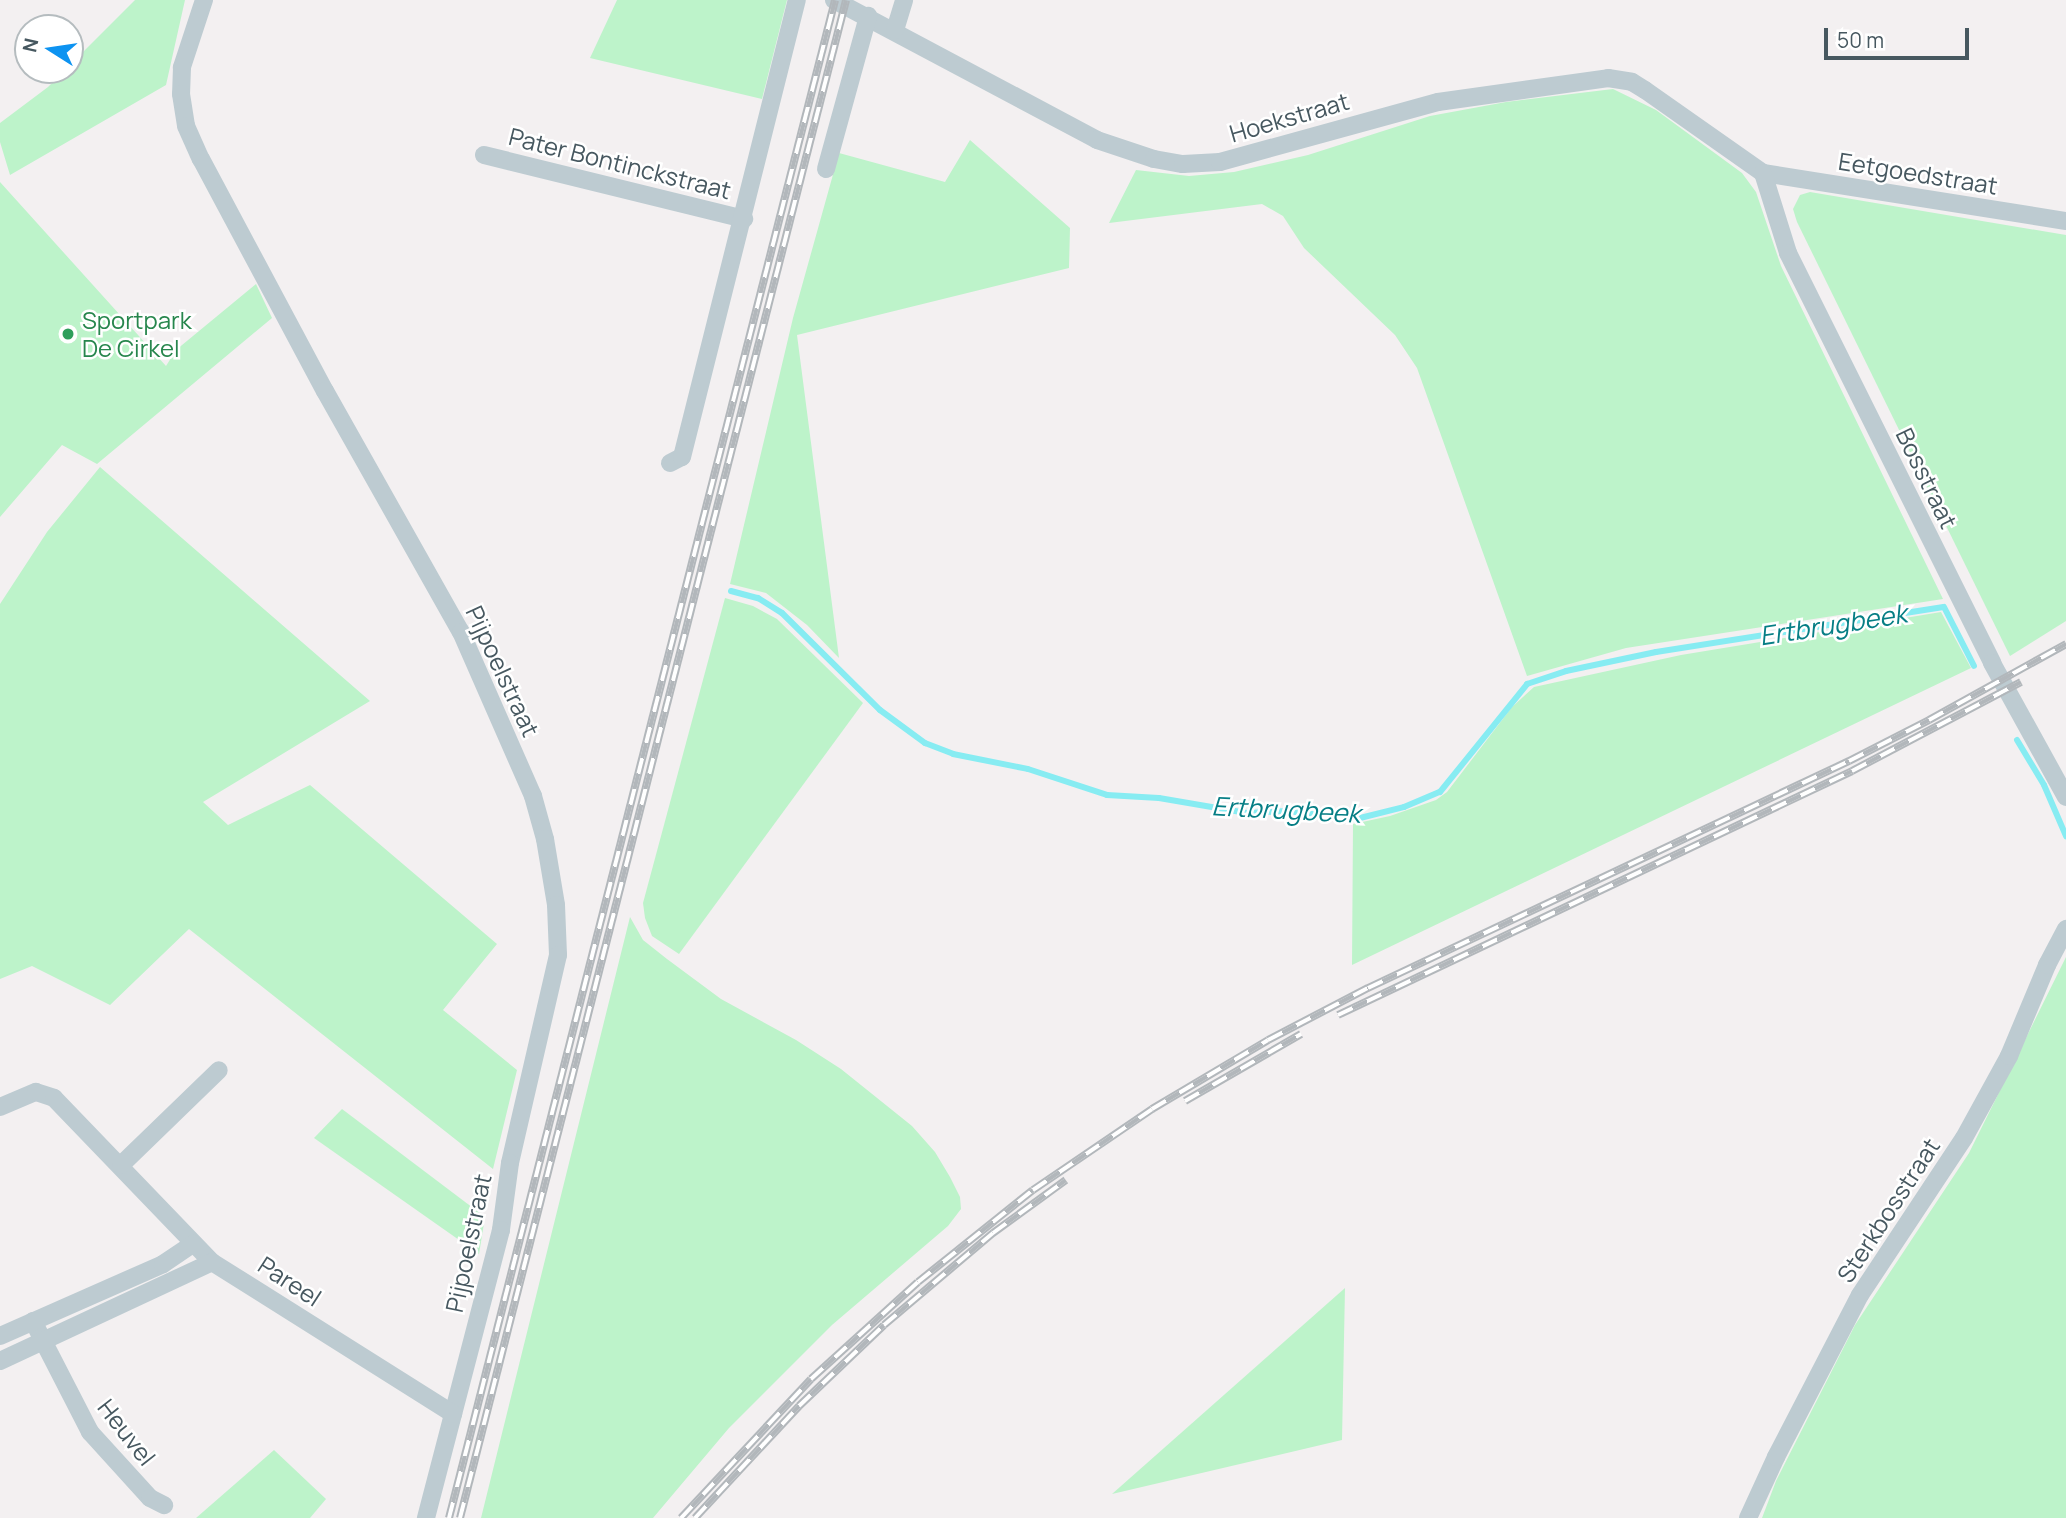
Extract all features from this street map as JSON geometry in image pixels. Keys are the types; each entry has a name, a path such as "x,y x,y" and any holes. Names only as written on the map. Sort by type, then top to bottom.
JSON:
{"street":[{"name":"Pijpoelstraat","path":"204,0 182,67 181,94 186,126 325,391 461,632 533,796 545,839 556,905 558,955 510,1163 501,1230 426,1518"},
{"name":"Pater Bontinckstraat","path":"670,463 682,457 797,0"},
{"name":"Hoekstraat","path":"834,0 895,30 1097,140 1154,159 1184,164 1220,162 1257,154 1438,102 1608,78 1632,82 1763,173"},
{"path":"895,30 904,0"},
{"path":"825,169 868,16"},
{"name":"Pater Bontinckstraat","path":"484,155 744,219"},
{"name":"Eetgoedstraat","path":"1763,173 2066,221"},
{"name":"Bosstraat","path":"1763,173 1788,253 1992,663 2066,797"},
{"name":"Sterkbosstraat","path":"1748,1518 1776,1457 1860,1295 1964,1138 2009,1056 2047,965 2066,929"},
{"path":"121,1165 219,1070"},
{"name":"Pareel","path":"0,1107 36,1092 54,1098 212,1262 453,1415"},
{"path":"0,1336 163,1264 193,1244"},
{"path":"0,1361 212,1262"},
{"name":"Heuvel","path":"33,1321 90,1432 150,1498 164,1504"}],"green space":[{"path":"135,0 185,0 166,85 10,175 0,142 0,123 51,84 84,84 84,51"},
{"path":"617,0 787,0 762,99 590,58"},
{"path":"1613,89 1656,110 1742,173 1756,192 1781,266 1943,599 1626,648 1527,676 1417,368 1395,335 1304,248 1283,216 1262,204 1109,223 1136,170 1189,176 1234,172 1308,155 1430,116 1506,102"},
{"path":"970,140 1070,228 1069,268 797,335 839,658 807,625 766,593 730,584 793,318 839,153 945,182"},
{"name":"Sportpark De Cirkel","path":"0,182 166,366 176,350 256,284 272,318 97,464 62,445 0,517"},
{"path":"1810,192 2066,235 2066,621 2010,656 1797,222 1793,209 1800,195"},
{"path":"100,467 370,701 203,802 228,825 310,785 497,944 443,1010 517,1070 493,1169 189,929 110,1005 32,966 0,979 0,604 47,532"},
{"path":"725,598 753,606 777,619 863,703 679,954 652,936 643,903"},
{"path":"1941,612 1971,668 1352,965 1353,824 1390,816 1436,800 1447,792 1512,707 1534,687 1681,655"},
{"path":"630,917 643,940 667,959 721,999 796,1040 841,1069 912,1126 935,1152 950,1177 960,1197 961,1209 948,1226 832,1325 729,1428 653,1518 481,1518"},
{"path":"2066,957 2066,1518 1762,1518 1776,1481 1855,1325 1969,1153"},
{"path":"342,1109 485,1217 479,1254 314,1138"},
{"path":"1345,1288 1342,1440 1112,1494"},
{"path":"274,1450 326,1499 310,1518 196,1518"}],"waterway":[{"name":"Ertbrugbeek","path":"731,591 758,598 782,613 880,710 925,743 953,754 1028,769 1107,795 1159,798 1247,813 1287,811 1356,819 1404,807 1440,792 1527,684 1566,671 1656,652 1944,607 1974,666"},
{"path":"2017,740 2044,785 2066,836"}],"railway":[{"path":"449,1518 835,0"},
{"path":"460,1518 846,0"},
{"path":"681,1518 811,1379 918,1282 1033,1190 1152,1109 1268,1040 1368,988 1849,761 2066,644"},
{"path":"1338,1015 1852,771 2021,682"},
{"path":"1185,1101 1301,1034"},
{"path":"695,1518 799,1406 884,1325 993,1233 1066,1180"}],"place":[{"name":"Sportpark De Cirkel","path":"68,334"}]}
